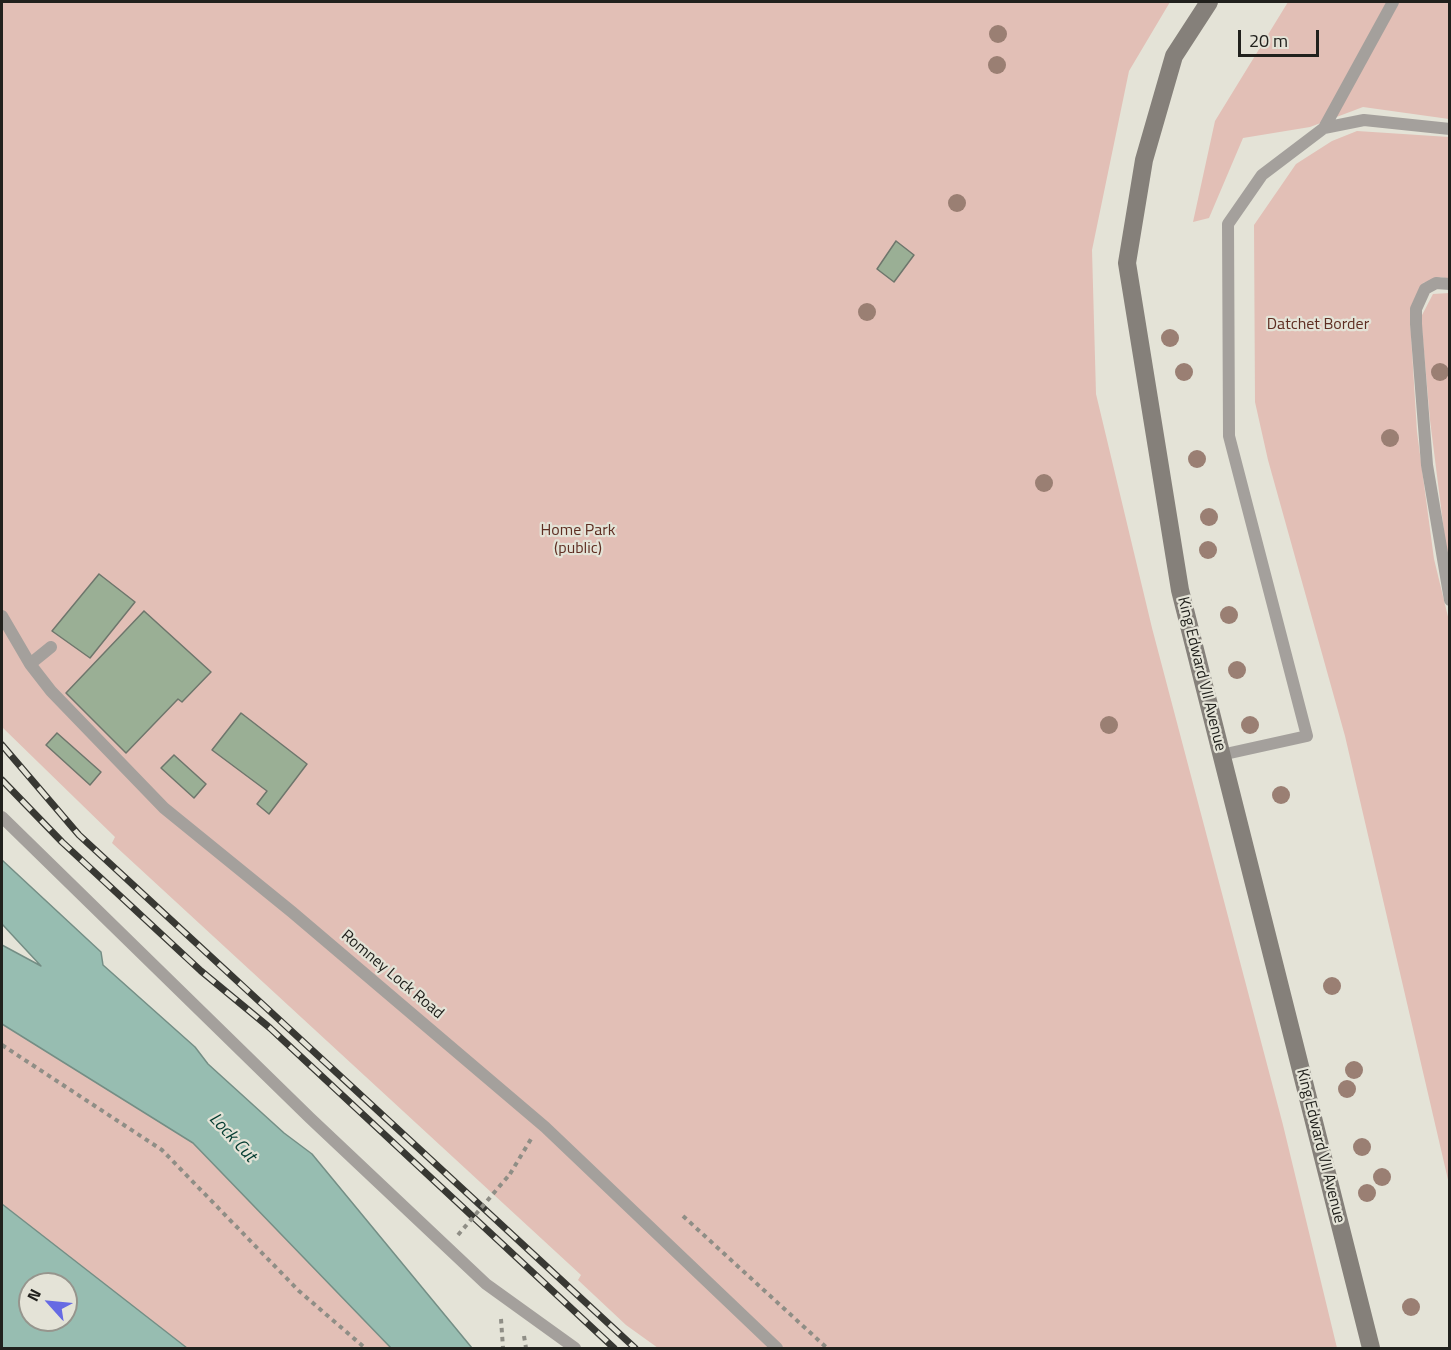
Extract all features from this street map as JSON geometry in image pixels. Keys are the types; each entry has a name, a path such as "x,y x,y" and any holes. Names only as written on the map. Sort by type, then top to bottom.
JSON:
{"main road":[{"name":"King Edward VII Avenue","path":"1209,2 1174,56 1144,160 1127,263 1180,590 1371,1348"}],"lane":[{"path":"1221,755 1307,736 1229,436 1228,224 1262,175 1324,128 1393,2"},
{"path":"1324,128 1364,120 1449,129"},
{"path":"1449,284 1436,283 1425,289 1416,309 1426,465 1449,600"},
{"name":"Romney Lock Road","path":"2,615 30,664 51,690 164,808 292,912 545,1127 777,1348"},
{"path":"30,664 51,647"},
{"path":"2,818 302,1110 486,1284 575,1348"}],"path":[{"path":"2,1045 162,1150 299,1291 365,1348"},
{"path":"458,1235 510,1174 532,1137"},
{"path":"683,1216 827,1348"}],"green space":[{"name":"Home Park (public)","path":"2,2 1170,2 1129,71 1092,250 1096,394 1152,628 1283,1125 1337,1348 658,1348 626,1325 578,1280 581,1275 112,843 115,837 2,727"},
{"path":"1288,2 1449,2 1449,119 1363,107 1310,127 1243,138 1209,218 1193,222 1215,121"},
{"name":"Datchet Border","path":"1357,131 1449,137 1449,279 1441,277 1423,283 1413,302 1410,319 1417,432 1434,559 1450,625 1449,1184 1345,736 1268,460 1255,402 1254,225 1296,164 1332,141"},
{"path":"1449,293 1449,571 1430,420 1421,317 1433,294"},
{"path":"2,1024 193,1143 391,1348 187,1348 2,1204"}],"water":[{"name":"Lock Cut","path":"2,860 101,952 103,965 195,1047 208,1064 284,1133 312,1154 472,1348 391,1348 193,1143 2,1024 2,945 41,966 2,924"},
{"path":"2,1204 187,1348 2,1348"}],"building":[{"path":"896,241 914,255 894,282 877,269"},
{"path":"99,574 135,602 90,658 52,631"},
{"path":"144,611 211,672 182,702 178,699 126,753 66,693"},
{"path":"241,713 307,764 269,814 257,804 267,791 212,750"},
{"path":"57,733 101,772 90,785 46,745"},
{"path":"174,755 206,784 194,798 161,768"}],"railway":[{"path":"2,745 79,835 635,1348"},
{"path":"2,780 62,842 201,971 270,1028 614,1348"}]}
